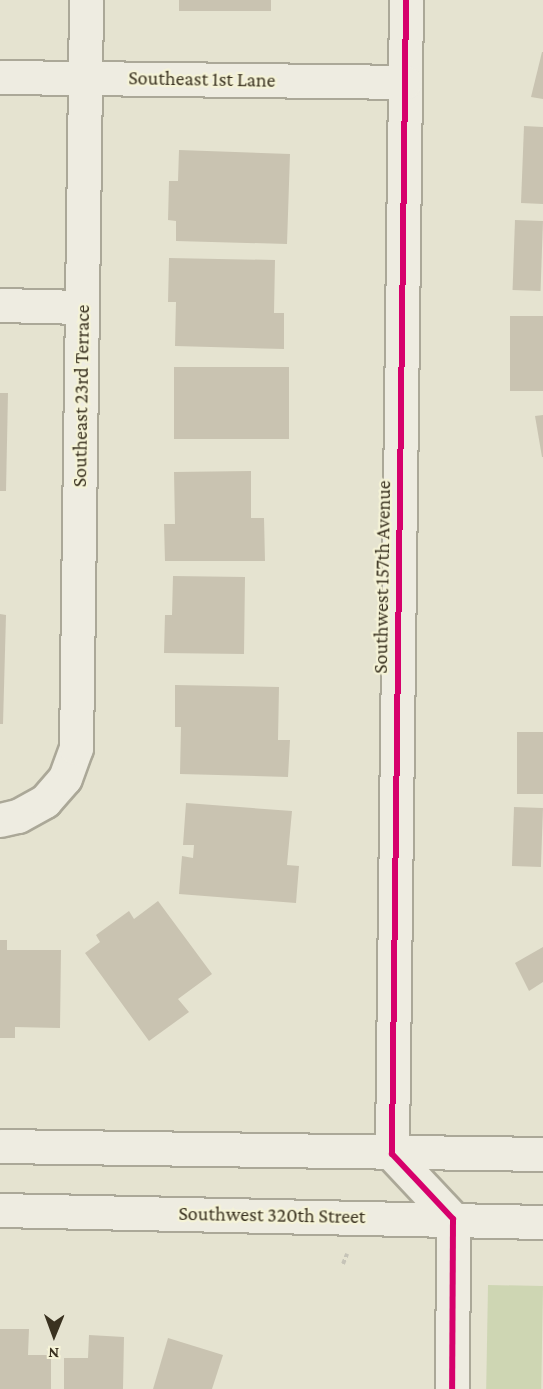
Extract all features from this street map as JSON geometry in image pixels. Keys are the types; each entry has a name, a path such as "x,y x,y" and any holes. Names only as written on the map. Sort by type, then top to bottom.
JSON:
{"street":[{"name":"Southeast 23rd Terrace","path":"0,820 32,810 58,788 72,765 76,748 86,0"},
{"name":"Southwest 157th Avenue","path":"392,1154 405,0"},
{"name":"Southeast 1st Lane","path":"0,76 405,82"},
{"path":"0,305 82,307"},
{"path":"0,1146 392,1154 543,1154"},
{"path":"392,1154 453,1219 452,1389"},
{"name":"Southwest 320th Street","path":"0,1210 543,1222"}],"green space":[{"path":"488,1285 543,1286 541,1389 486,1389"}],"building":[{"path":"179,0 271,0 271,11 179,11"},
{"path":"543,52 543,99 531,97"},
{"path":"524,126 543,127 543,204 521,203"},
{"path":"179,150 290,154 287,244 176,241 176,221 168,220 169,181 178,181"},
{"path":"515,220 543,221 541,291 513,290"},
{"path":"169,258 275,260 274,313 284,313 284,349 175,346 176,302 168,302"},
{"path":"510,316 543,316 543,391 510,391"},
{"path":"174,367 289,367 289,439 174,439"},
{"path":"0,393 8,393 6,491 0,491"},
{"path":"543,415 543,457 542,457 535,416"},
{"path":"251,471 251,518 264,518 265,561 165,561 164,524 175,524 174,472"},
{"path":"173,576 245,577 244,654 164,653 165,615 172,615"},
{"path":"0,614 6,615 3,724 0,724"},
{"path":"175,685 279,687 278,740 290,740 288,777 180,774 181,727 175,727"},
{"path":"517,732 543,732 543,794 517,794"},
{"path":"186,803 292,811 287,865 299,866 296,903 179,894 182,856 193,858 194,845 183,845"},
{"path":"514,807 543,808 541,867 512,866"},
{"path":"158,901 212,974 178,999 189,1012 149,1041 85,953 100,942 96,935 129,911 134,919"},
{"path":"0,940 7,940 7,950 61,950 60,1028 15,1027 15,1038 0,1038"},
{"path":"543,947 543,982 529,991 515,963"},
{"path":"0,1329 29,1329 28,1355 51,1355 51,1389 0,1389"},
{"path":"89,1335 124,1337 123,1389 64,1389 64,1358 88,1358"},
{"path":"168,1338 223,1355 212,1389 153,1389"}],"cycle path":[{"path":"406,0 392,1154 453,1219 452,1389"}]}
